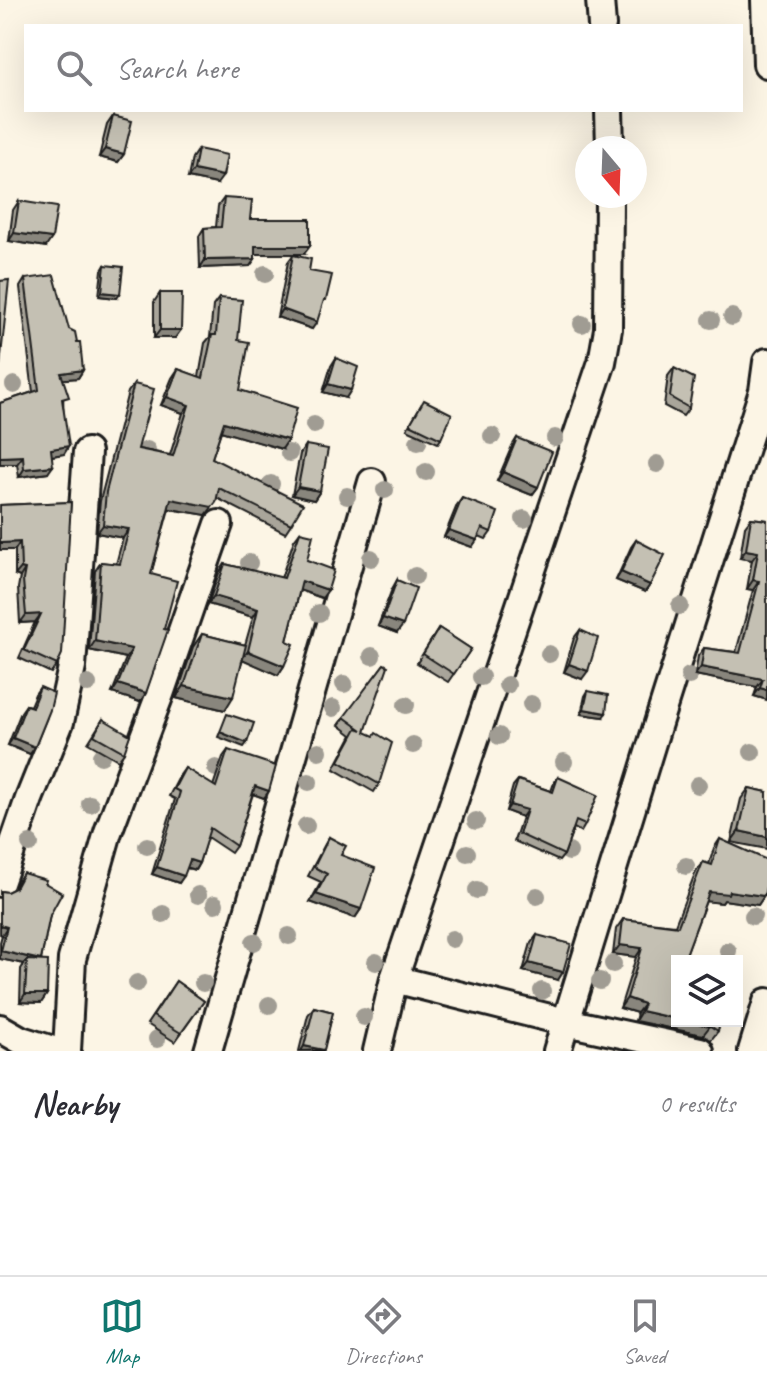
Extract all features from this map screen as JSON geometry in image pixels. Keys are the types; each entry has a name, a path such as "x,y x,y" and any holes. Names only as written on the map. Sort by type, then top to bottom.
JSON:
{"street":[{"path":"600,0 602,24"},
{"path":"765,0 767,64"},
{"path":"609,112 610,136"},
{"path":"377,1051 394,979 602,362 608,329 609,208"},
{"path":"557,1051 763,391 767,362"},
{"path":"2,866 60,722 72,667 87,452"},
{"path":"208,1051 372,482"},
{"path":"67,1051 72,959 108,832 219,524"},
{"path":"394,979 566,1022 700,1051"},
{"path":"752,1051 767,1002"},
{"path":"0,1028 21,1040 56,1051"}],"building":[{"path":"113,116 132,121 124,154 105,149"},
{"path":"198,149 227,155 223,176 194,170"},
{"path":"224,198 252,200 250,219 310,219 310,246 255,246 255,259 205,260 204,228 221,227"},
{"path":"19,201 57,207 52,238 14,233"},
{"path":"293,255 311,259 309,271 332,275 317,322 282,309"},
{"path":"105,265 123,267 120,294 102,292"},
{"path":"54,275 69,329 75,332 77,342 80,342 83,370 61,373 69,397 62,399 69,446 51,449 53,466 24,469 23,456 0,457 0,403 39,390 25,279"},
{"path":"9,280 0,366 0,281"},
{"path":"160,293 182,293 181,330 160,330"},
{"path":"219,298 242,300 238,340 249,342 240,390 297,408 288,440 224,422 212,458 303,504 291,524 219,488 212,507 171,499 151,574 177,581 164,629 168,630 146,693 118,684 132,649 95,641 101,562 120,564 129,529 103,525 106,492 134,384 154,389 138,449 173,456 189,405 167,397 178,369 203,378 212,335 216,335"},
{"path":"336,358 358,367 351,390 328,384"},
{"path":"674,368 694,378 689,408 670,397"},
{"path":"424,400 452,414 441,439 410,424"},
{"path":"517,438 552,452 538,487 503,472"},
{"path":"306,445 328,449 320,491 298,487"},
{"path":"462,498 498,512 491,532 482,528 477,540 449,530"},
{"path":"71,502 62,654 57,665 24,650 41,614 26,615 25,569 21,568 20,542 0,543 0,505"},
{"path":"751,518 767,520 767,690 760,688 763,679 701,667 704,648 740,653 759,581 753,580 758,552 746,550"},
{"path":"300,532 313,535 307,560 334,570 328,590 302,581 287,641 294,644 284,666 248,651 258,609 214,596 225,564 284,578"},
{"path":"636,540 665,555 650,585 621,572"},
{"path":"397,580 416,588 403,625 383,618"},
{"path":"439,628 471,649 454,674 423,654"},
{"path":"580,630 598,638 588,671 569,664"},
{"path":"202,634 246,645 233,697 184,686"},
{"path":"384,664 388,666 365,732 374,736 376,733 392,743 379,784 339,761 357,728 362,730 344,717"},
{"path":"40,687 54,693 35,747 13,738 26,705 32,707"},
{"path":"588,691 608,695 606,713 584,709"},
{"path":"227,714 254,723 247,743 220,732"},
{"path":"103,719 130,735 124,752 94,735"},
{"path":"228,750 276,766 269,791 255,786 236,846 210,828 199,863 190,860 184,876 157,867 180,792 174,789 185,768 216,787"},
{"path":"558,777 598,795 585,825 576,821 564,855 519,834 527,810 510,805 518,780 553,792"},
{"path":"749,788 767,792 767,837 739,831"},
{"path":"329,837 346,846 341,855 375,868 361,909 316,894 327,874 314,867"},
{"path":"720,839 767,860 764,896 729,891 728,894 709,892 686,955 671,955 671,1018 641,1011 644,1004 627,998 642,948 620,945 623,919 678,926 703,862 712,865"},
{"path":"23,873 46,880 45,883 62,893 50,915 41,960 1,951 7,927 0,925 0,891 15,888"},
{"path":"537,935 571,944 563,972 529,963"},
{"path":"27,960 48,961 47,994 25,994"},
{"path":"176,981 204,1001 181,1033 153,1016"},
{"path":"314,1007 333,1012 324,1050 304,1046"}]}
